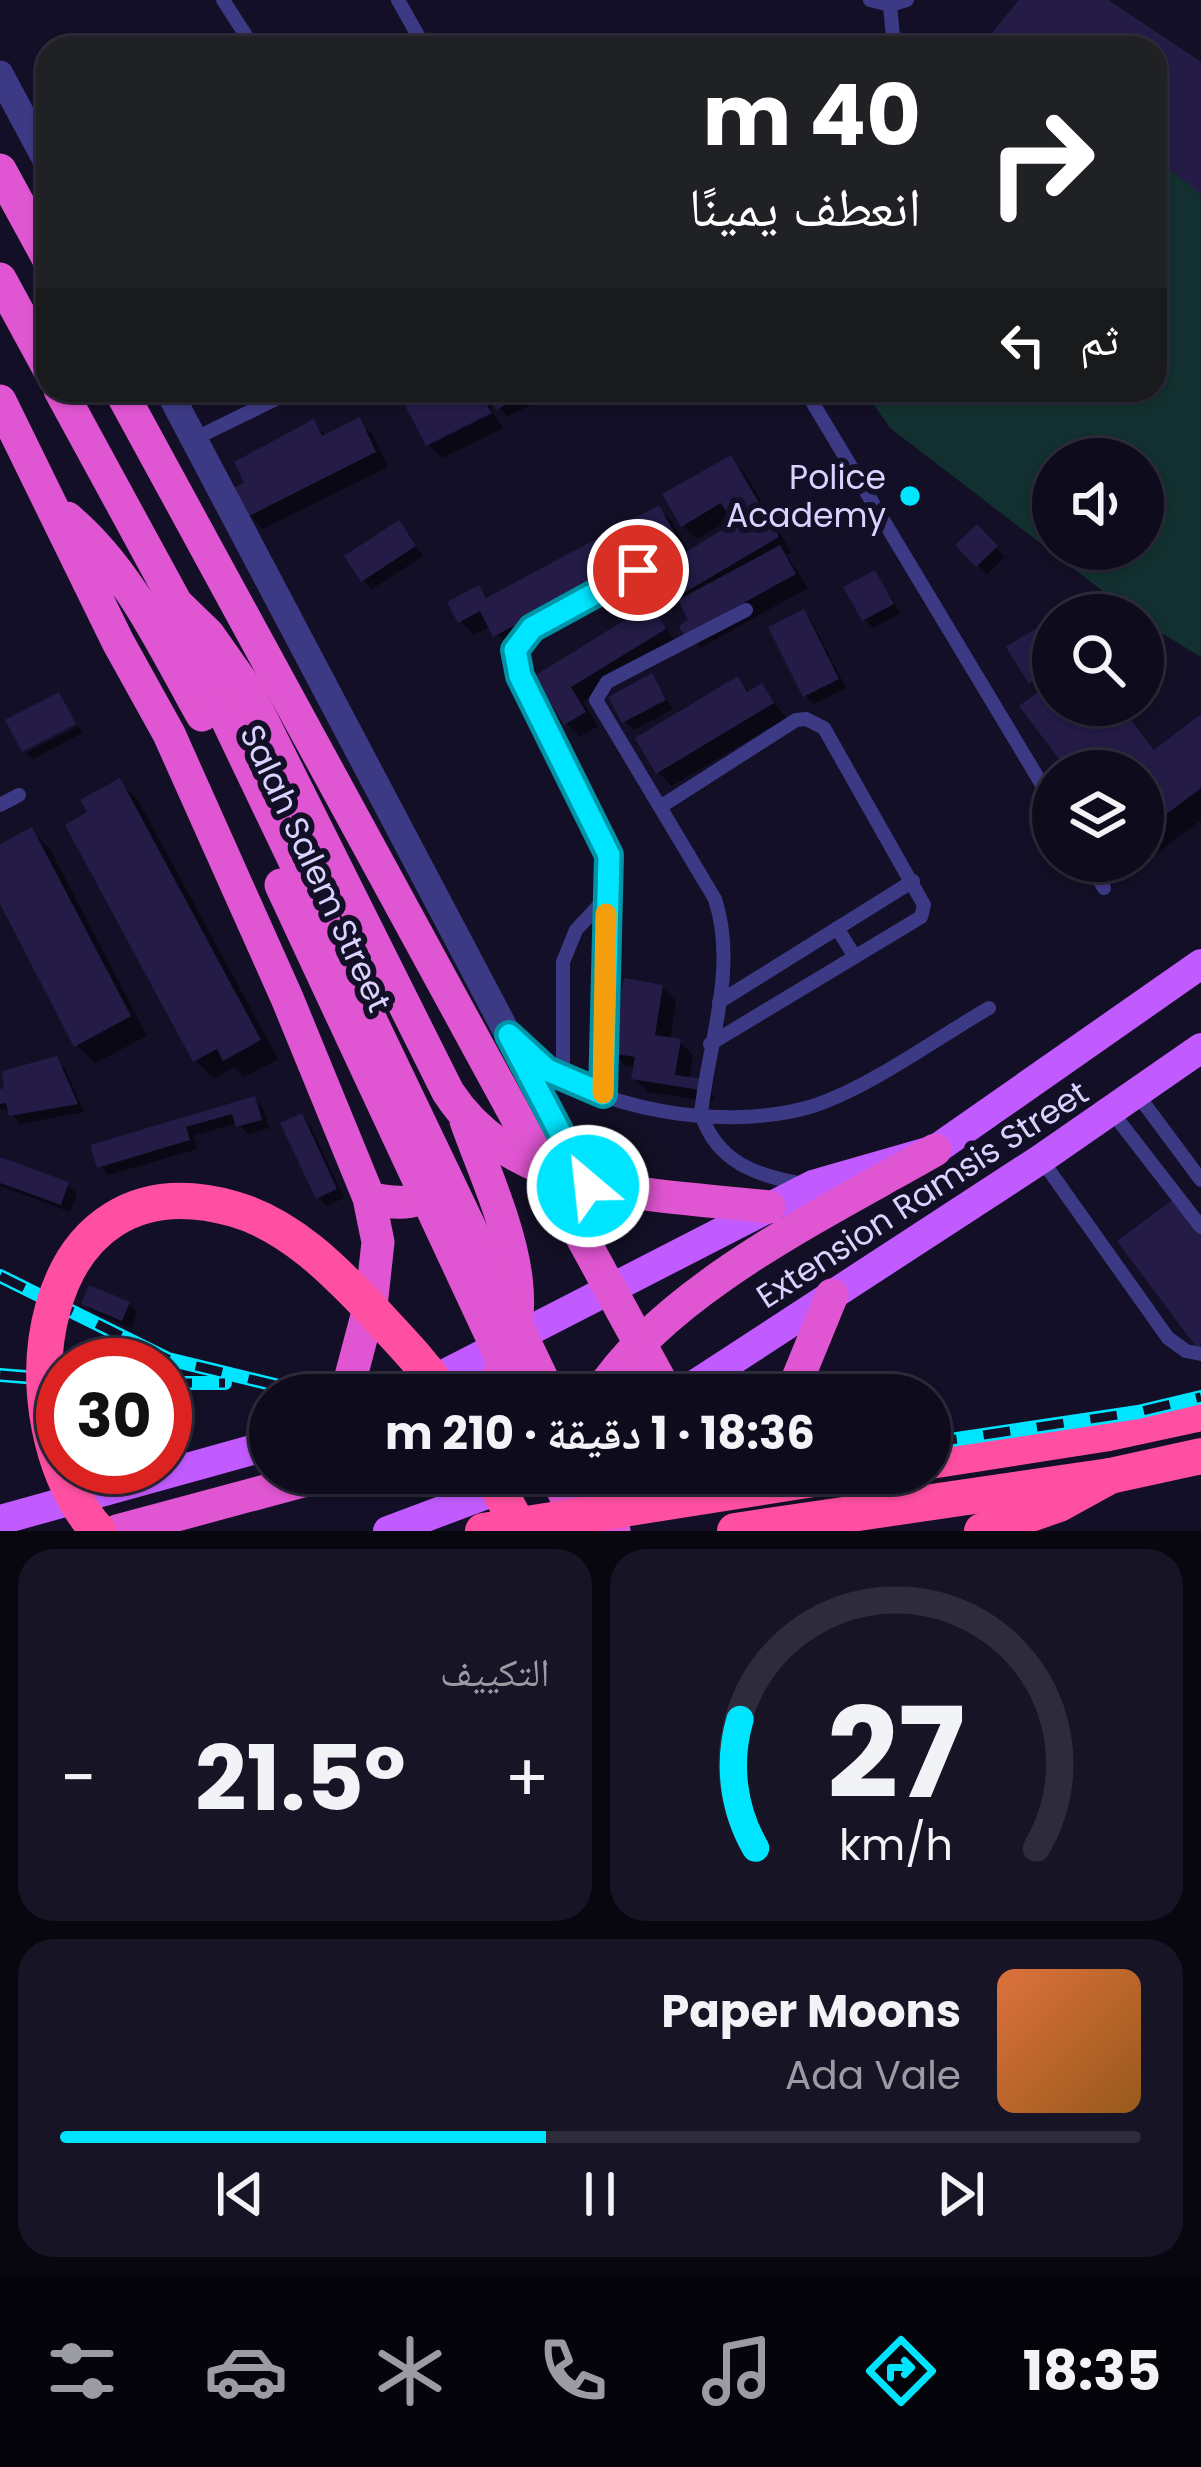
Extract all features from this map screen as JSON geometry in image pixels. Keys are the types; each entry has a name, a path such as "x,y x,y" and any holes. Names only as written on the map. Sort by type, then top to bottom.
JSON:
{"highway":[{"path":"0,170 36,236"},
{"path":"0,279 36,346"},
{"name":"Salah Salem Street","path":"67,402 176,603 211,710 510,1374"},
{"path":"127,402 657,1374"},
{"name":"Salah Salem Street","path":"0,404 10,443 52,505 83,531 130,588 211,710 540,1374"},
{"path":"52,505 107,621 169,734 287,998 369,1198 378,1242 372,1298 354,1374"},
{"path":"176,603 208,634 247,688 466,1121 508,1238 519,1285 515,1338 499,1374"},
{"path":"369,1198 397,1205 426,1199 449,1182 463,1156 466,1121"},
{"path":"466,1121 505,1150 588,1186 769,1207"},
{"path":"612,1374 700,1293 773,1243 934,1150"},
{"path":"98,1531 66,1510 45,1486 25,1454 12,1404 17,1330 35,1284 79,1233 109,1216 136,1206 174,1203 235,1209 290,1236 343,1280 429,1374"},
{"path":"801,1374 832,1295"},
{"path":"951,1458 1201,1413"},
{"path":"736,1531 1110,1476 1201,1456"},
{"path":"982,1531 1059,1504 1110,1476"},
{"path":"117,1531 254,1494"},
{"path":"501,1494 521,1531"},
{"path":"538,1531 548,1494"},
{"path":"564,1494 582,1531"},
{"path":"596,1494 614,1531"},
{"path":"483,1531 718,1494"},
{"path":"720,1494 736,1531"},
{"path":"736,1531 745,1494"}],"main road":[{"name":"Extension Ramsis Street","path":"445,1374 813,1186 934,1150 1201,964"},
{"name":"Extension Ramsis Street","path":"711,1374 1042,1159 1201,1048"},
{"path":"0,1520 249,1451"},
{"path":"388,1531 487,1494"}],"street":[{"path":"0,74 36,142"},
{"path":"174,402 588,1186"}],"lane":[{"path":"223,0 246,36"},
{"path":"398,0 418,36"},
{"path":"870,0 890,5 907,0"},
{"path":"890,5 893,36"},
{"path":"194,439 270,402"},
{"path":"812,402 1032,768"},
{"path":"603,1094 605,899 611,870 604,841 520,676 515,650 532,628 638,570"},
{"path":"746,610 607,682 598,694 598,706 715,899 722,919 725,961 700,1114 709,1137 731,1161 757,1173 813,1186"},
{"path":"660,807 796,720 806,719 824,728 924,905 921,917 710,1044"},
{"path":"0,806 19,795"},
{"path":"719,1002 913,881"},
{"path":"1101,882 1104,887"},
{"path":"563,1079 563,962 575,930 605,899"},
{"path":"837,928 855,957"},
{"path":"509,1035 547,1070 603,1094 668,1112 778,1113 838,1096 989,1008"},
{"path":"1124,1103 1180,1150 1201,1180"},
{"path":"1124,1103 1201,1227"},
{"path":"1180,1150 1201,1153"},
{"path":"1042,1159 1168,1338 1186,1352 1201,1354"},
{"path":"812,1494 822,1531"}],"green space":[{"path":"1019,0 1108,0 1162,36 990,36"},
{"path":"1167,39 1201,62 1201,657 1164,635 1164,594 1107,594 1075,570 1164,570 1164,438 1032,438 1032,537 890,428 872,402 1167,402"}],"building":[{"path":"1019,0 1108,0 1162,36 990,36"},
{"path":"1167,39 1201,62 1201,194 1167,167"},
{"path":"403,402 485,402 492,413 426,446"},
{"path":"360,417 376,452 247,517 233,488 244,483 234,462 314,419 322,436"},
{"path":"731,455 779,537 672,600 655,571 733,523 721,503 681,527 662,494"},
{"path":"659,505 677,538 493,637 480,611 458,623 447,602 479,585 486,598"},
{"path":"399,520 416,546 361,582 344,556"},
{"path":"977,524 998,546 976,567 955,545"},
{"path":"780,545 796,574 684,636 679,626 688,620 678,600"},
{"path":"875,570 894,604 862,621 843,587"},
{"path":"651,604 666,629 571,687 586,712 564,725 534,676"},
{"path":"804,609 839,679 803,697 768,627"},
{"path":"1032,631 1032,682 1029,684 1006,647"},
{"path":"652,673 666,700 622,723 608,697"},
{"path":"738,676 747,692 762,683 774,703 656,774 635,738"},
{"path":"59,692 76,724 22,752 5,720"},
{"path":"1032,696 1032,723 1019,706"},
{"path":"1201,714 1201,788 1164,816 1164,750 1154,750"},
{"path":"1034,726 1136,726 1154,750 1052,750"},
{"path":"120,778 261,1040 223,1061 217,1049 193,1062 65,825 87,812 80,800"},
{"path":"32,827 131,1016 74,1047 0,904 0,844"},
{"path":"624,978 663,985 655,1035 681,1039 675,1075 702,1079 700,1090 631,1079 635,1057 609,1053"},
{"path":"57,1056 78,1104 9,1116 6,1103 0,1104 2,1071"},
{"path":"255,1096 262,1120 236,1127 232,1114 186,1127 190,1140 97,1168 90,1145"},
{"path":"302,1113 337,1189 316,1199 280,1123"},
{"path":"0,1157 69,1182 61,1205 0,1183"},
{"path":"1174,1199 1201,1235 1201,1345 1197,1348 1117,1241"},
{"path":"89,1285 130,1302 122,1321 81,1304"}],"railway":[{"path":"0,1276 168,1359 249,1379"},
{"path":"0,1375 36,1378"},
{"path":"192,1383 225,1383"},
{"path":"951,1440 1138,1412 1201,1397"}],"slow traffic":[{"path":"603,1093 606,914"}],"place":[{"name":"Police Academy","path":"910,496"}],"route":[{"path":"588,1186 509,1035 547,1070 603,1094 609,855 520,676 515,650 532,628 638,570"}]}
